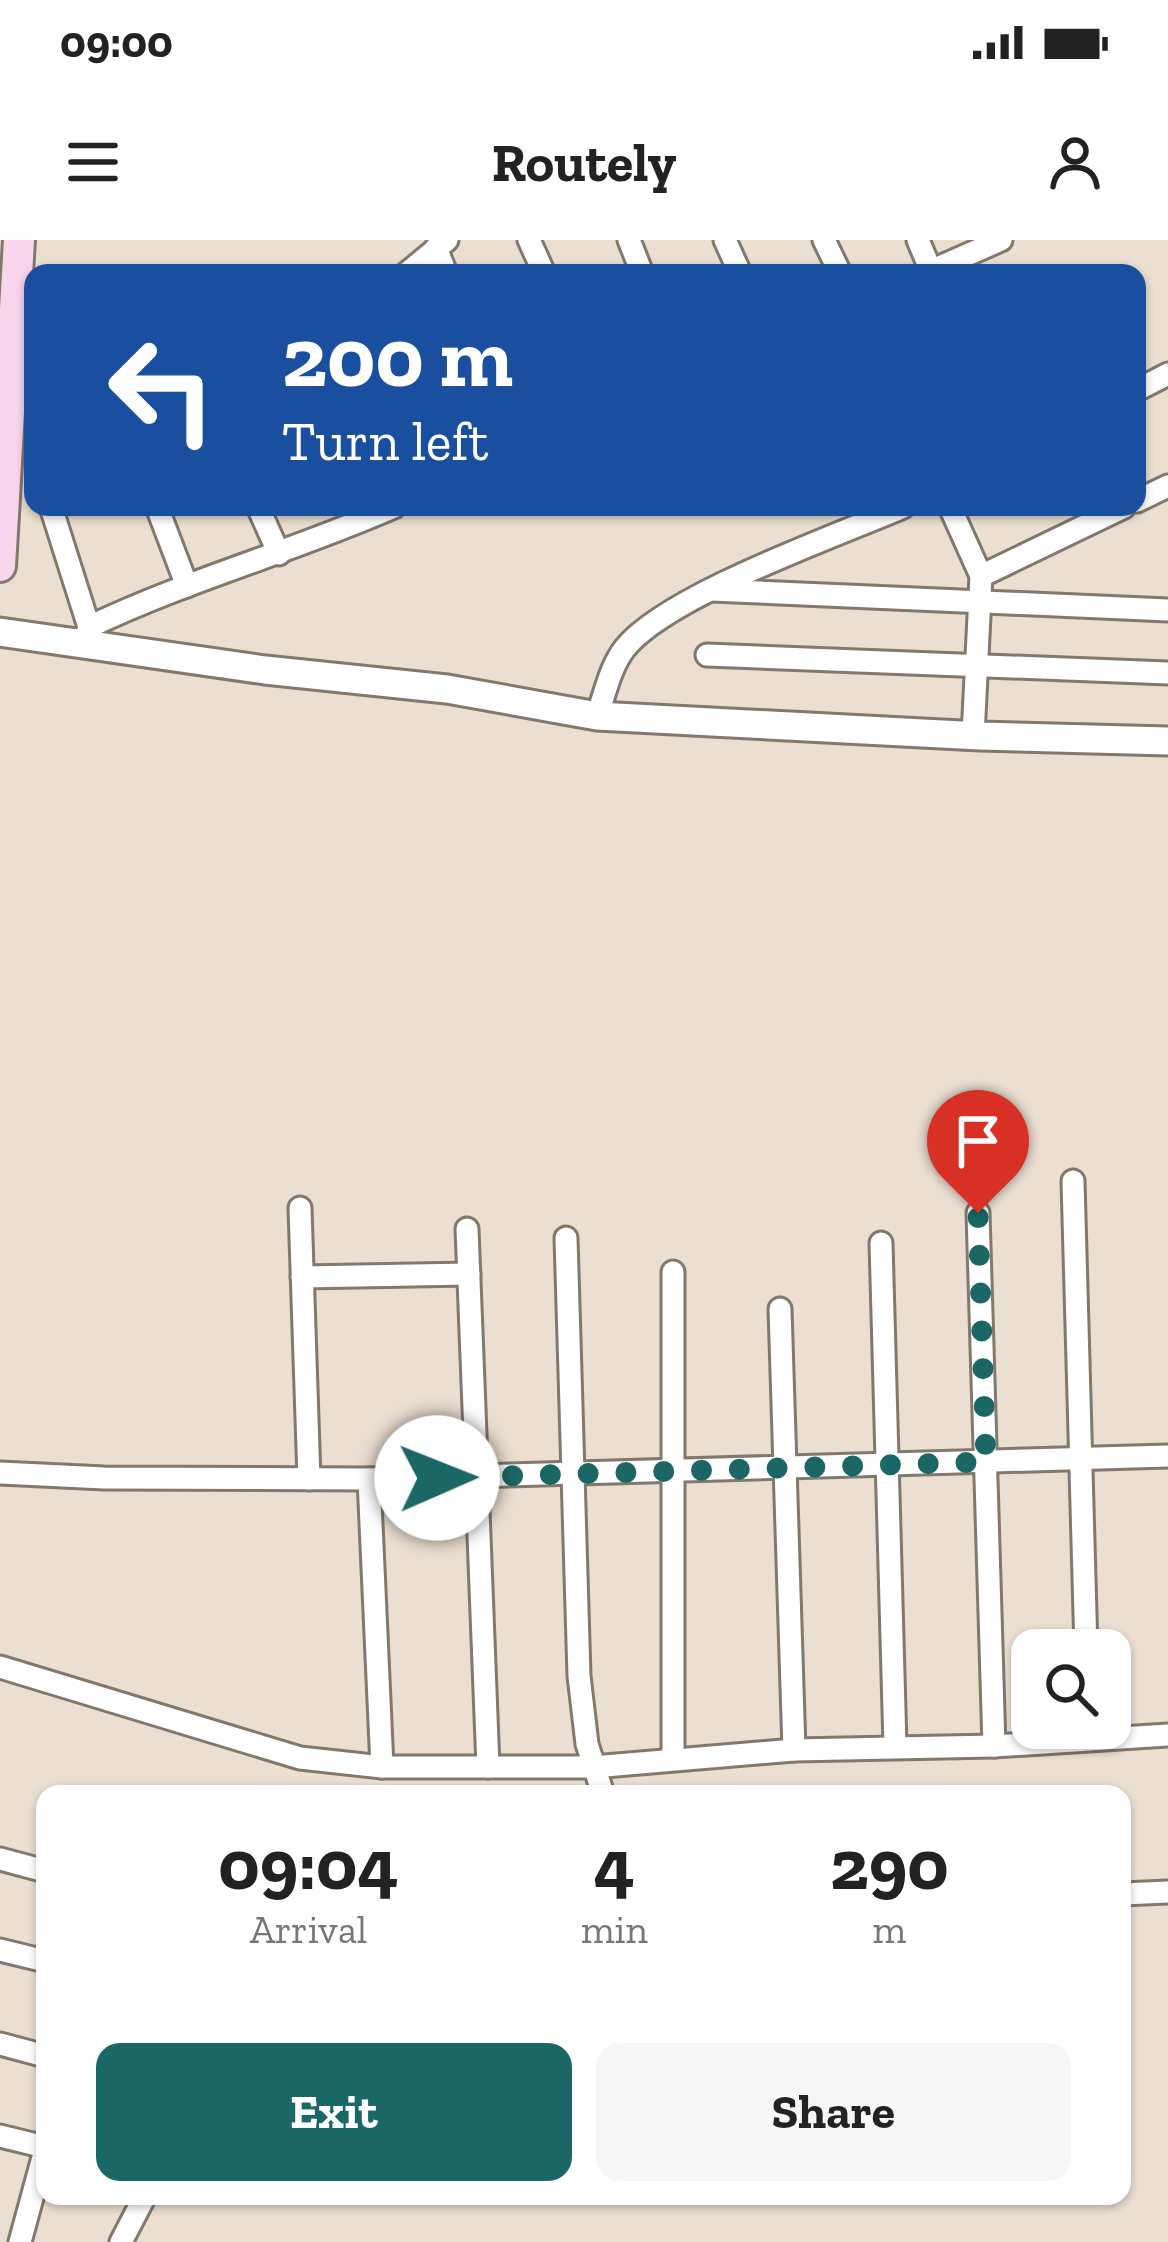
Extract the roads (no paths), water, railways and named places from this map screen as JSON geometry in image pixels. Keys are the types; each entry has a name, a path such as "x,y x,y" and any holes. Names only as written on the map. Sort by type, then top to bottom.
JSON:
{"main road":[{"path":"0,566 19,240"}],"street":[{"path":"947,264 1001,240"},
{"path":"418,264 441,244"},
{"path":"1164,376 1168,400"},
{"path":"53,516 86,635"},
{"path":"161,516 188,586"},
{"path":"262,516 279,554"},
{"path":"86,635 140,602 279,554 358,516"},
{"path":"597,716 623,651 648,628 712,590 882,516"},
{"path":"954,516 981,575 973,736"},
{"path":"981,575 1105,516"},
{"path":"712,590 1168,610"},
{"path":"0,632 86,635 266,670 447,689 597,716 1168,741"},
{"path":"707,656 1168,673"},
{"path":"1073,1181 1086,1629"},
{"path":"300,1208 309,1479"},
{"path":"978,1213 994,1745"},
{"path":"467,1229 488,1767"},
{"path":"566,1238 580,1676 593,1767 600,1785"},
{"path":"881,1243 895,1747"},
{"path":"673,1272 674,1759"},
{"path":"302,1277 469,1274"},
{"path":"780,1309 794,1750"},
{"path":"0,1473 369,1479 1168,1456"},
{"path":"369,1479 382,1767"},
{"path":"0,1667 300,1758 382,1767 593,1767 794,1750 1011,1743"},
{"path":"1131,1735 1168,1735"},
{"path":"0,1859 36,1869"},
{"path":"1131,1894 1168,1892"},
{"path":"0,1950 36,1959"},
{"path":"0,2044 36,2054"},
{"path":"0,2136 36,2146"},
{"path":"0,2227 22,2238 36,2184"},
{"path":"121,2242 140,2205"}]}
